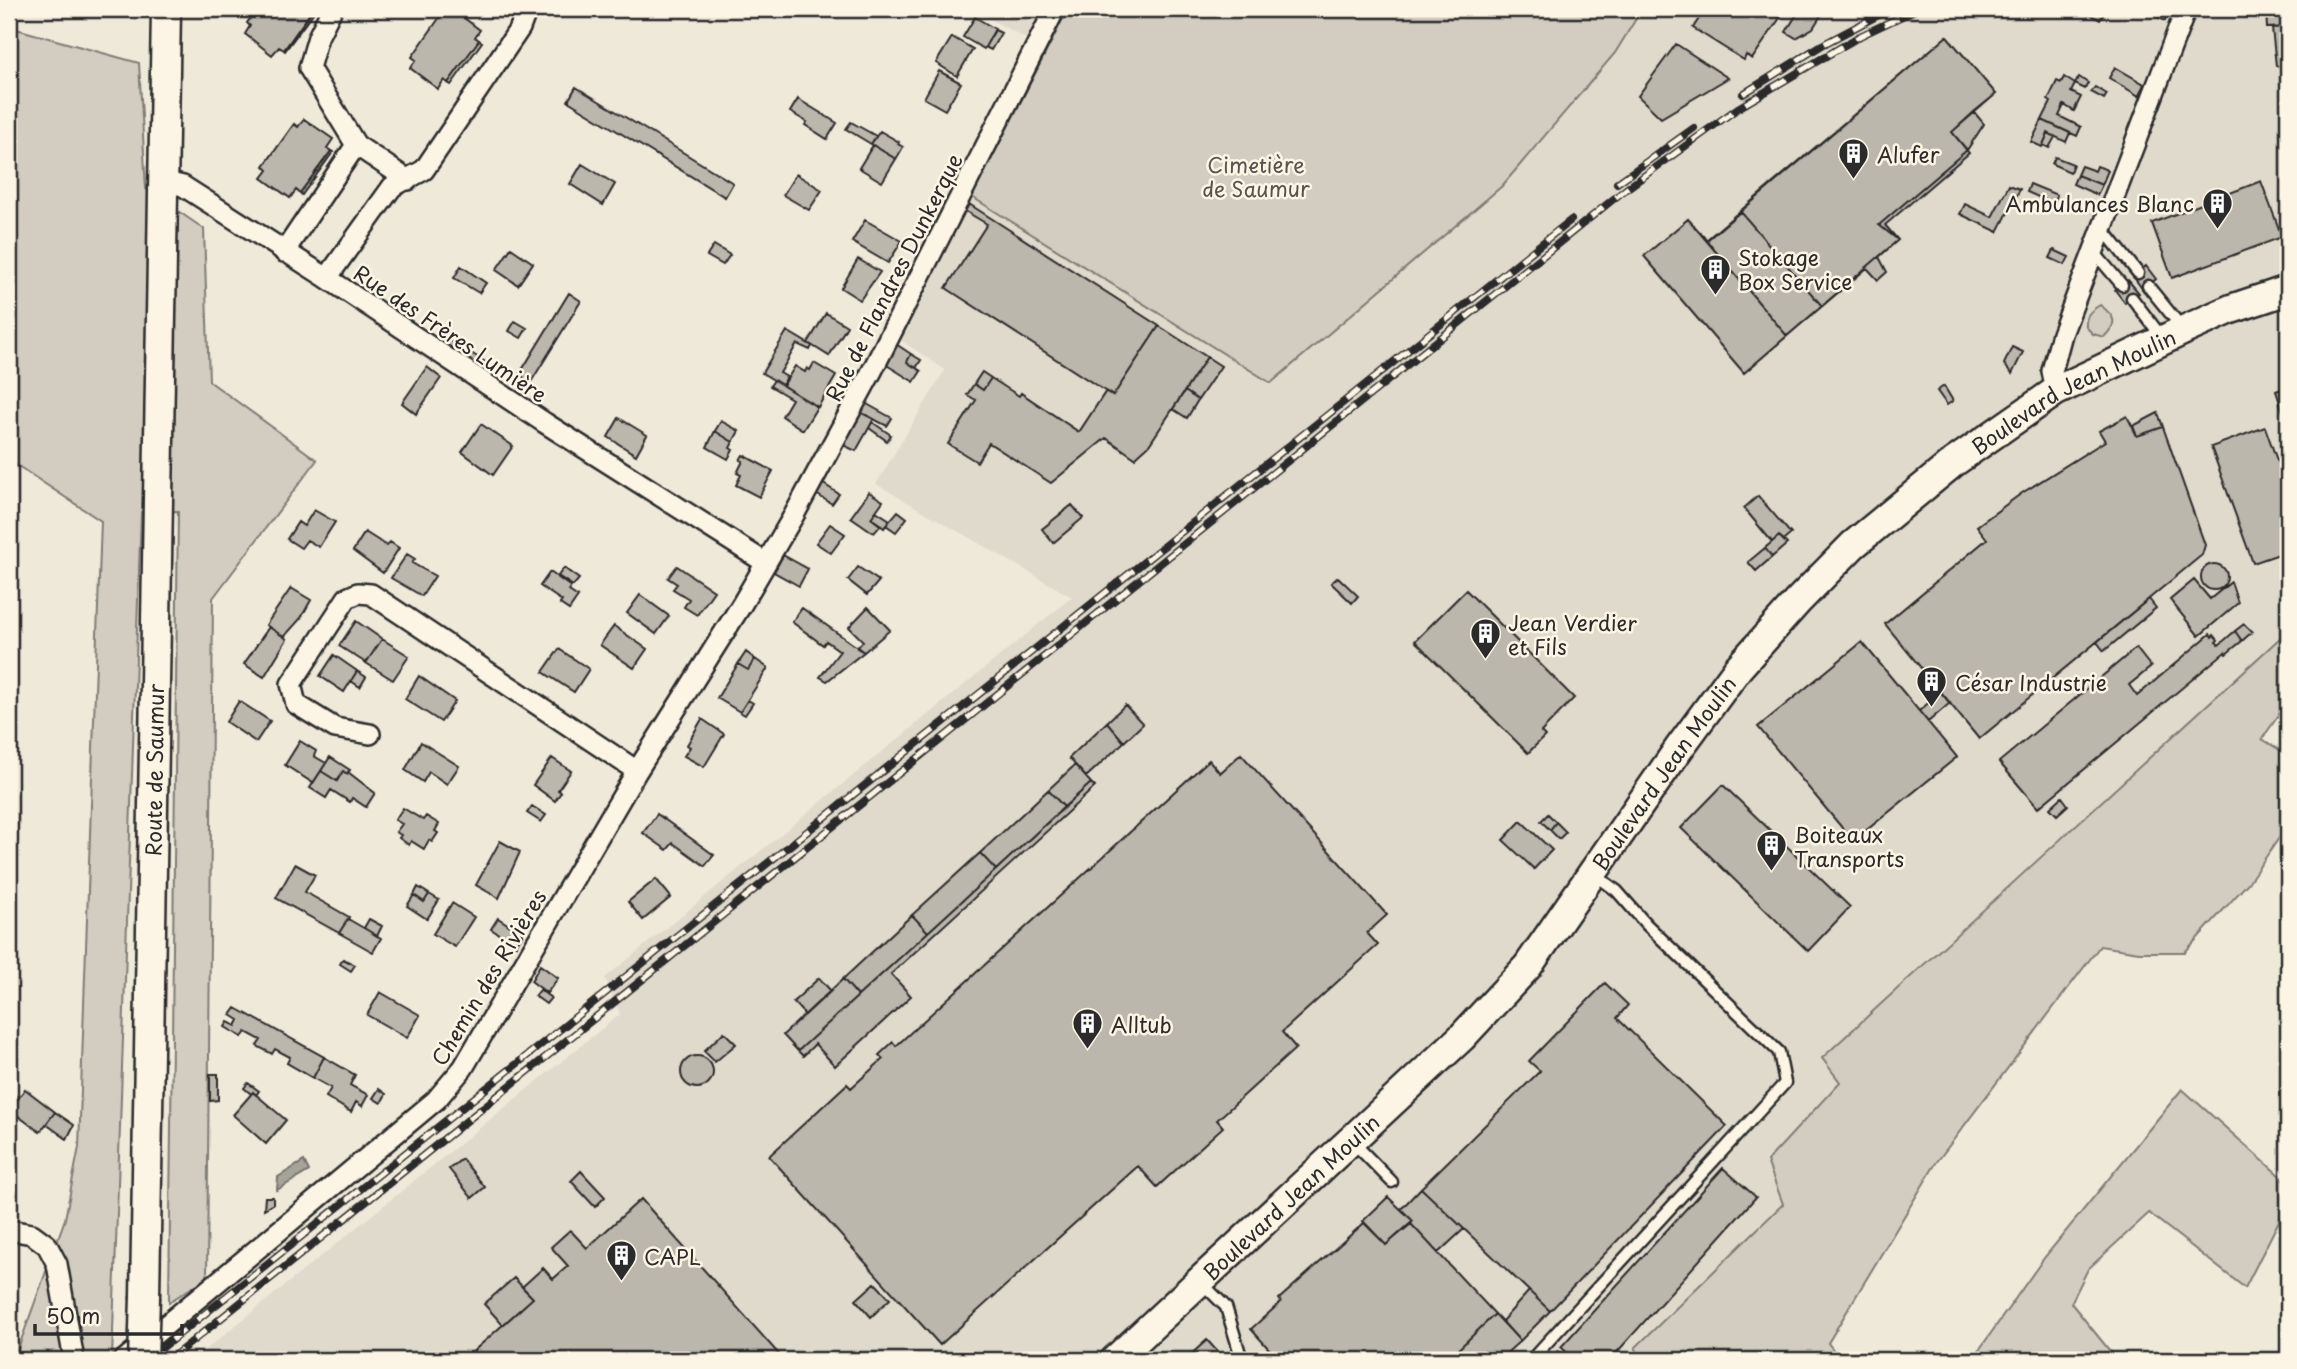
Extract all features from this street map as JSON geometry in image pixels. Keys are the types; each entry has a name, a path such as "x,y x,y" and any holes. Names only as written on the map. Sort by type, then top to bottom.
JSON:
{"street":[{"name":"Route de Saumur","path":"143,1360 166,9"},
{"path":"332,9 318,37 309,68 356,145 408,180"},
{"name":"Rue des Frères Lumière","path":"527,9 520,28 424,170 392,187 327,278 545,423 766,563"},
{"name":"Rue de Flandres Dunkerque","path":"766,563 872,371 1055,9"},
{"path":"2056,391 2052,372 2062,334 2186,9"},
{"path":"284,252 356,145"},
{"path":"162,181 183,186 327,278"},
{"name":"Boulevard Jean Moulin","path":"1115,1360 1495,1004 1528,966 1738,668 1853,545 1954,462 2056,391 2173,334 2231,309 2288,290"},
{"name":"Chemin des Rivières","path":"124,1360 436,1100 463,1068 637,771 766,563"},
{"path":"370,734 335,728 296,704 291,684 347,598 358,593 371,594 637,771"},
{"path":"9,1232 32,1234 47,1245 57,1264 74,1360"}],"lane":[{"path":"2102,229 2138,272"},
{"path":"2094,251 2122,285"},
{"path":"2148,286 2173,334"},
{"path":"2132,298 2173,334"},
{"path":"1531,1360 1785,1083 1779,1052 1646,924 1617,891 1594,873"},
{"path":"1351,1141 1392,1182"},
{"path":"1200,1281 1226,1307 1242,1360"}],"shaded area":[{"path":"972,9 2288,9 2288,641 2279,638 1822,1057 1840,1082 1768,1161 1783,1203 1623,1360 193,1360 620,1014 605,978 1072,597 876,484 945,370 896,337 1044,49"},
{"path":"304,1161 309,1171 277,1190 278,1177"}],"green space":[{"name":"Cimetière de Saumur","path":"1068,9 1642,9 1615,53 1502,186 1271,383 972,197"},
{"path":"9,27 139,63 146,189 204,229 209,381 317,460 213,598 207,1278 169,1302 178,511 141,512 112,1360 14,1360 65,1219 79,1147 101,521 9,460"},
{"path":"2100,305 2113,320 2112,328 2104,337 2093,334 2086,327 2089,314"},
{"path":"2280,638 2288,641 2288,702 2262,739 2288,755 2288,825 2248,883 2185,952 2139,952 2100,946 1936,1163 1828,1343 1841,1360 1644,1360 1635,1348 1783,1204 1767,1161 1840,1082 1822,1058"},
{"path":"2182,1089 2288,1183 2288,1203 2245,1288 2149,1213 2088,1269 2071,1303 2114,1356 2107,1360 1972,1360 2044,1258"}],"building":[{"path":"257,9 313,9 284,50 279,47 272,55 245,34 250,26 247,23"},
{"path":"313,9 316,9 285,51 284,50"},
{"path":"452,9 480,30 475,37 479,40 448,83 444,80 438,89 410,68 416,60 412,57 442,14 447,17"},
{"path":"936,9 956,9 951,17"},
{"path":"1705,9 1786,9 1752,59 1746,55 1744,60 1693,28"},
{"path":"1800,9 1825,9 1813,28 1796,38 1786,32"},
{"path":"2081,9 2107,9 2100,20"},
{"path":"2144,9 2170,9 2165,21"},
{"path":"2266,9 2286,9 2287,27 2267,28"},
{"path":"2285,9 2288,9 2288,65 2276,66 2272,28 2287,27"},
{"path":"2288,9 2288,65 2276,66 2272,28 2287,27"},
{"path":"975,17 995,29 984,49 963,37"},
{"path":"995,30 1001,33 991,50 985,47"},
{"name":"Alufer","path":"1947,36 1996,94 1952,132 1969,153 1885,225 1898,240 1879,257 1887,272 1878,280 1867,268 1744,373 1644,256 1688,219 1707,240"},
{"name":"Alufer","path":"1947,36 1996,94 1974,112 1984,124 1967,150 1879,225 1898,240 1822,306 1740,211"},
{"path":"952,37 973,49 957,76 936,63"},
{"path":"479,40 482,42 451,85 448,83"},
{"path":"1676,44 1728,78 1661,118 1638,96"},
{"path":"2115,67 2144,84 2139,96 2109,78"},
{"path":"939,71 961,83 945,110 924,98"},
{"path":"2064,77 2075,84 2071,92 2081,97 2074,111 2064,105 2059,116 2081,127 2077,136 2042,120 2057,81 2061,83"},
{"path":"2079,77 2088,83 2085,89 2075,84"},
{"path":"576,87 733,183 725,197 568,101"},
{"path":"2095,87 2107,94 2104,99 2091,92"},
{"path":"798,99 837,123 827,139 790,112"},
{"path":"1974,112 1984,124 1967,150 1952,132"},
{"path":"304,119 333,139 327,148 331,151 300,193 296,190 290,198 262,178 268,170 264,166 294,124 298,127"},
{"path":"2042,120 2070,133 2066,142 2048,133 2042,147 2031,142"},
{"path":"851,122 876,136 871,144 846,129"},
{"path":"880,131 903,147 896,159 871,144"},
{"path":"2048,133 2055,137 2049,148 2043,145"},
{"path":"873,145 896,159 882,182 859,168"},
{"path":"331,151 333,152 302,195 300,193"},
{"path":"2055,157 2073,164 2070,172 2052,164"},
{"path":"582,164 615,184 603,205 570,184"},
{"path":"2081,166 2095,171 2097,166 2108,170 2102,185 2077,175"},
{"path":"796,174 822,190 809,210 783,195"},
{"path":"2077,175 2102,185 2097,195 2073,184"},
{"name":"Ambulances Blanc","path":"2261,181 2282,237 2172,278 2152,223"},
{"path":"2030,184 2057,195 2054,204 2027,192"},
{"path":"2009,185 2020,189 1998,232 1960,214 1965,204 1992,217"},
{"path":"969,204 1159,326 1113,396 946,288 987,224 965,211"},
{"path":"1740,211 1822,306 1787,336 1706,240"},
{"name":"Stokage Box Service","path":"1688,219 1787,336 1744,373 1644,256"},
{"path":"865,220 902,241 888,263 852,242"},
{"path":"714,245 730,255 723,265 707,256"},
{"path":"511,248 533,263 518,285 496,270"},
{"path":"2054,250 2069,257 2065,265 2050,258"},
{"path":"858,259 880,272 860,300 841,288"},
{"path":"461,266 486,283 479,293 454,278"},
{"path":"2146,266 2156,279 2143,290 2133,276"},
{"path":"2128,280 2139,293 2125,303 2115,290"},
{"path":"569,293 581,301 531,382 519,375"},
{"path":"826,313 847,326 829,356 808,343"},
{"path":"515,321 527,328 521,338 509,331"},
{"path":"1159,326 1207,357 1149,445 1135,458 1106,438 1051,483 989,443 977,462 948,444 976,400 967,395 974,384 983,390 991,378 1019,396 1021,393 1079,432 1106,391 1113,396"},
{"path":"787,331 812,346 810,350 797,344 780,373 787,377 782,385 762,373"},
{"path":"446,338 463,348 455,361 438,350"},
{"path":"896,344 911,354 907,362 921,371 914,382 885,364"},
{"path":"2012,347 2023,352 2012,374 2004,364"},
{"path":"463,348 495,368 488,381 455,361"},
{"path":"911,354 921,360 916,368 907,362"},
{"path":"1207,357 1221,366 1198,400 1185,391"},
{"path":"814,363 836,376 818,407 783,386 795,366 805,372 807,368 810,370"},
{"path":"427,367 441,378 416,414 402,403"},
{"path":"982,372 991,378 983,390 974,384"},
{"path":"774,380 817,407 803,430 782,416 792,399 770,386"},
{"path":"1944,386 1953,401 1947,405 1937,391"},
{"path":"2288,387 2288,427 2276,391"},
{"path":"1185,391 1198,400 1187,418 1173,409"},
{"path":"865,403 892,418 887,426 860,412"},
{"path":"860,412 874,419 856,451 843,445"},
{"path":"2158,413 2163,427 2137,436 2133,426"},
{"path":"2127,416 2137,436 2163,427 2205,545 2202,555 1979,739 1885,624 1987,539 1977,526 2022,493 2105,441 2099,431"},
{"path":"619,418 647,435 636,455 608,437"},
{"path":"721,421 739,431 733,442 715,431"},
{"path":"872,422 891,435 887,441 869,428"},
{"path":"481,424 513,446 493,475 462,452"},
{"path":"2265,427 2288,491 2288,551 2253,563 2211,447"},
{"path":"715,431 733,442 730,448 733,450 728,459 707,447"},
{"path":"743,455 773,471 759,497 736,485 741,475 737,473"},
{"path":"822,483 839,494 832,504 816,494"},
{"path":"869,492 883,501 871,518 881,525 874,533 851,517"},
{"path":"1758,496 1791,534 1784,540 1779,536 1772,542 1744,508"},
{"path":"1072,505 1083,518 1053,543 1042,529"},
{"path":"314,510 335,522 319,547 307,540 301,548 287,539 298,522 304,526"},
{"path":"876,511 890,520 884,528 871,518"},
{"path":"898,511 907,518 896,532 886,525"},
{"path":"830,524 845,534 831,553 816,543"},
{"path":"365,532 387,546 390,542 399,548 383,573 353,551"},
{"path":"1779,536 1787,544 1772,557 1765,548"},
{"path":"1765,548 1772,557 1756,571 1748,562"},
{"path":"407,554 415,559 412,563 435,576 422,596 391,578"},
{"path":"783,555 808,569 799,586 774,572"},
{"path":"2214,564 2223,568 2227,577 2223,586 2214,590 2205,586 2201,577 2205,568"},
{"path":"677,566 714,591 697,615 684,607 689,599 673,589 677,584 668,578"},
{"path":"858,567 879,581 867,595 848,580"},
{"path":"564,568 579,579 573,586 558,576"},
{"path":"550,572 571,587 569,591 578,597 569,610 560,604 562,601 540,586"},
{"path":"1338,577 1358,596 1352,603 1331,583"},
{"path":"2194,580 2210,599 2231,582 2238,603 2199,636 2170,600"},
{"path":"291,588 311,600 301,618 284,637 266,625"},
{"name":"Jean Verdier et Fils","path":"1466,590 1574,698 1541,732 1545,736 1528,753 1415,641"},
{"path":"640,595 669,616 656,634 627,613"},
{"path":"2149,599 2156,608 2104,651 2097,642"},
{"path":"868,607 890,630 864,652 857,648 863,641 849,627"},
{"path":"802,608 864,652 827,681 820,677 840,651 826,641 823,645 792,622"},
{"path":"356,621 382,639 366,663 339,646"},
{"path":"2244,624 2252,632 2242,641 2235,631"},
{"path":"614,626 647,649 634,668 600,645"},
{"path":"269,627 287,639 264,677 244,664"},
{"path":"2235,631 2242,641 2226,654 2225,652 2038,808 1999,762 2136,648 2151,667 2129,685 2137,696 2210,634 2212,637 2214,635 2219,645"},
{"path":"382,639 409,656 393,680 366,663"},
{"path":"1862,642 1957,757 1853,841 1758,727"},
{"path":"559,649 589,669 574,692 543,672"},
{"path":"746,652 755,659 748,670 738,664"},
{"path":"334,655 357,671 344,692 320,676"},
{"path":"755,659 768,668 740,712 717,698 738,664 748,670"},
{"path":"357,671 366,677 360,687 351,681"},
{"path":"419,676 455,701 441,722 405,699"},
{"name":"César Industrie","path":"1941,692 1950,703 1928,722 1919,711"},
{"path":"748,700 753,703 745,715 740,712"},
{"path":"239,701 270,721 256,742 226,722"},
{"path":"1125,705 1143,724 1124,742 1107,722"},
{"path":"702,719 724,734 704,767 684,756 690,747 687,745"},
{"path":"1107,722 1124,742 1086,777 1069,758"},
{"path":"300,741 316,751 314,756 326,763 313,783 285,765"},
{"path":"421,742 459,766 447,784 429,772 423,782 405,770"},
{"name":"Alltub","path":"1241,754 1387,915 1367,933 1378,945 1282,1032 1296,1048 1217,1120 1223,1127 1157,1187 1138,1166 940,1345 769,1156 847,1084 851,1088 883,1059 879,1055 893,1042 896,1046 1209,760 1220,773"},
{"path":"330,757 350,770 347,774 343,771 337,781 321,771"},
{"path":"552,758 571,771 558,790 561,792 555,801 533,785"},
{"path":"1075,765 1091,783 1064,807 1048,790"},
{"path":"321,771 337,781 343,771 347,774 348,772 375,793 366,807 352,798 350,802 331,790 326,798 310,788"},
{"path":"1091,783 1095,787 891,974 911,996 835,1066 815,1044 803,1056 798,1051"},
{"name":"Boiteaux Transports","path":"1723,785 1850,907 1808,951 1681,828"},
{"path":"1048,790 1064,807 996,870 980,853"},
{"path":"2062,797 2068,805 2057,815 2050,808"},
{"path":"532,806 546,815 541,822 527,813"},
{"path":"403,808 423,820 426,816 439,824 435,831 438,833 432,842 429,840 424,849 411,841 409,845 399,838 401,835 396,832 402,824 395,820"},
{"path":"657,814 714,855 705,866 673,843 667,850 643,833"},
{"path":"1548,814 1556,822 1550,830 1541,821"},
{"path":"1521,821 1552,850 1534,869 1503,840"},
{"path":"1556,822 1566,832 1559,839 1550,830"},
{"path":"500,841 520,852 499,898 476,885"},
{"path":"980,853 996,870 928,932 912,915"},
{"path":"295,864 315,875 305,892 349,917 339,933 276,898"},
{"path":"656,879 671,897 643,920 628,902"},
{"path":"418,887 429,894 424,902 414,895"},
{"path":"429,894 439,900 427,919 407,906 414,895 424,902"},
{"path":"452,903 474,917 455,947 433,934"},
{"path":"912,915 928,932 858,996 843,979"},
{"path":"498,918 523,934 516,945 491,929"},
{"path":"348,919 381,938 373,952 339,933"},
{"path":"369,919 382,926 377,936 364,928"},
{"path":"343,959 355,965 351,971 340,964"},
{"path":"540,965 558,978 547,993 531,981"},
{"path":"819,978 831,991 805,1015 793,1002"},
{"path":"843,979 858,996 798,1051 783,1035"},
{"path":"1605,983 1628,1005 1617,1018 1727,1126 1550,1311 1421,1188 1540,1071 1529,1061"},
{"path":"540,990 551,998 546,1004 535,996"},
{"path":"380,992 420,1015 407,1038 367,1015"},
{"path":"236,1008 324,1057 313,1078 287,1063 290,1057 275,1049 272,1054 257,1046 261,1040 246,1032 242,1037 225,1027 228,1022 236,1026 239,1020 231,1015"},
{"path":"724,1032 736,1044 715,1062 704,1051"},
{"path":"697,1056 708,1061 713,1072 708,1083 697,1088 686,1083 681,1072 686,1061"},
{"path":"324,1057 355,1075 350,1085 368,1095 362,1106 356,1102 351,1112 326,1097 331,1088 313,1078"},
{"path":"210,1074 218,1074 218,1100 210,1101"},
{"path":"248,1083 259,1091 256,1095 244,1088"},
{"path":"25,1089 55,1112 40,1132 10,1110"},
{"path":"379,1089 386,1094 381,1103 373,1098"},
{"path":"9,1090 19,1098 11,1109 9,1107"},
{"path":"253,1092 286,1120 266,1144 233,1115"},
{"path":"55,1112 74,1125 67,1139 46,1124"},
{"path":"462,1159 485,1187 472,1198 449,1169"},
{"path":"1723,1168 1756,1197 1610,1360 1575,1360 1561,1347"},
{"path":"581,1171 605,1197 595,1207 571,1181"},
{"path":"1421,1188 1464,1229 1438,1253 1401,1209"},
{"path":"265,1197 273,1197 273,1204 264,1209"},
{"path":"1388,1197 1413,1221 1386,1245 1363,1221"},
{"name":"CAPL","path":"641,1199 784,1360 471,1360 468,1356 533,1298 522,1287 543,1268 553,1279 568,1266 551,1247 570,1230 587,1248"},
{"path":"1364,1223 1386,1245 1411,1224 1495,1314 1447,1360 1266,1360 1262,1356 1269,1349 1251,1329 1281,1302 1279,1299"},
{"path":"514,1278 533,1298 503,1325 484,1304"},
{"path":"875,1283 890,1299 871,1317 856,1300"},
{"path":"1529,1291 1550,1311 1520,1341 1502,1321"},
{"path":"1495,1314 1520,1341 1499,1360 1447,1360"},
{"path":"1207,1340 1225,1360 1191,1360 1188,1357"},
{"path":"1558,1351 1567,1360 1548,1360"}],"railway":[{"path":"1743,94 1822,45 1890,9"},
{"path":"169,1360 1626,189 1738,108 1860,36 1917,9"},
{"path":"1617,183 1694,128"},
{"path":"147,1360 1571,220"}],"place":[{"name":"Alufer","path":"1854,181"},
{"name":"Ambulances Blanc","path":"2217,230"},
{"name":"Stokage Box Service","path":"1715,296"},
{"name":"Jean Verdier et Fils","path":"1485,661"},
{"name":"César Industrie","path":"1932,709"},
{"name":"Boiteaux Transports","path":"1771,873"},
{"name":"Alltub","path":"1088,1051"},
{"name":"CAPL","path":"621,1283"}]}
